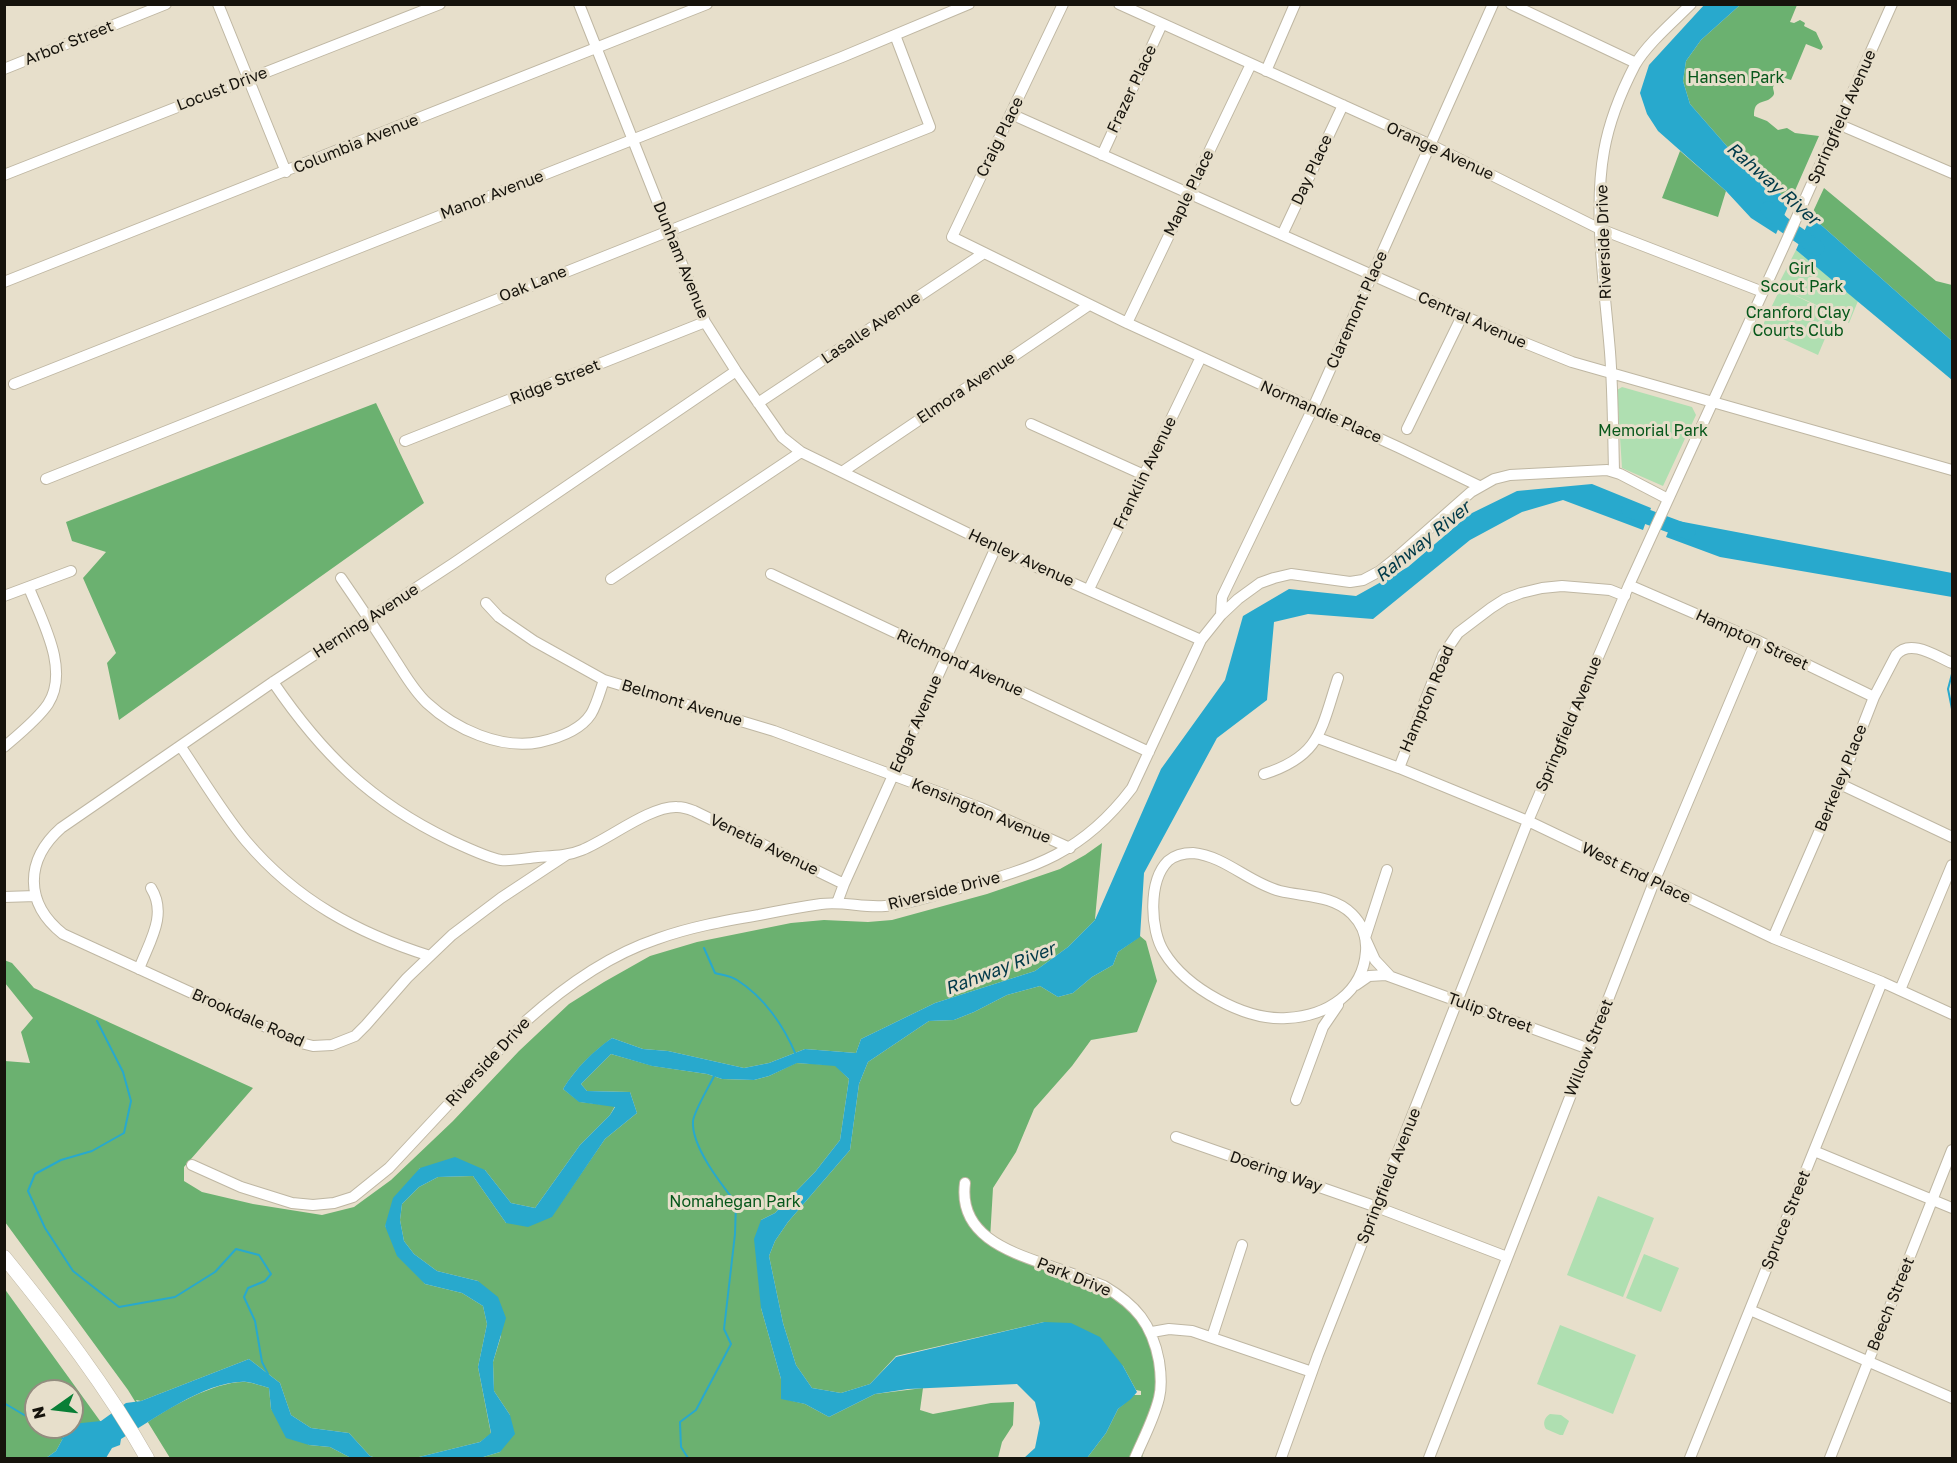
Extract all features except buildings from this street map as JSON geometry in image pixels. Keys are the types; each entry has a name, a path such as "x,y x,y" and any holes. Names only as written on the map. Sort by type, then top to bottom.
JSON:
{"main road":[{"path":"4,1257 50,1313 115,1406 147,1458"}],"street":[{"name":"Arbor Street","path":"4,69 166,4"},
{"path":"218,4 286,172"},
{"name":"Locust Drive","path":"4,175 440,4"},
{"name":"Dunham Avenue","path":"579,4 705,322 782,437 801,452 842,472"},
{"name":"Columbia Avenue","path":"4,282 707,4"},
{"name":"Manor Avenue","path":"14,384 969,4"},
{"name":"Craig Place","path":"984,253 952,237 1063,4"},
{"name":"Orange Avenue","path":"1119,4 1131,7 1162,24 1431,145 1600,229 1763,292"},
{"path":"1266,71 1295,4"},
{"name":"Claremont Place","path":"1221,615 1222,597 1313,408 1493,4"},
{"path":"1510,4 1636,63"},
{"name":"Riverside Drive","path":"1614,471 1612,373 1600,229 1604,152 1616,109 1636,63 1690,4"},
{"name":"Springfield Avenue","path":"1281,1458 1312,1372 1528,821 1662,512 1800,212 1892,4"},
{"name":"Frazer Place","path":"1102,155 1162,24"},
{"name":"Oak Lane","path":"46,479 930,127 895,35"},
{"name":"Maple Place","path":"1127,323 1251,64"},
{"name":"Day Place","path":"1282,235 1343,105"},
{"name":"Central Avenue","path":"1011,114 1462,316 1572,362 1953,470"},
{"path":"1838,124 1953,172"},
{"name":"Normandie Place","path":"984,253 1127,323 1479,486"},
{"name":"Lasalle Avenue","path":"758,403 984,253"},
{"name":"Elmora Avenue","path":"842,472 1089,304"},
{"path":"1407,429 1462,316"},
{"name":"Ridge Street","path":"405,441 705,322"},
{"name":"Franklin Avenue","path":"1089,589 1201,357"},
{"name":"Herning Avenue","path":"36,896 34,879 40,854 51,837 61,828 273,682 736,371"},
{"path":"1031,424 1144,475"},
{"path":"611,579 801,452"},
{"path":"1479,486 1494,478 1510,475 1607,470 1614,471 1668,499"},
{"name":"Henley Avenue","path":"842,472 996,547 1201,640"},
{"name":"Riverside Drive","path":"192,1166 242,1187 292,1203 313,1206 354,1197 389,1168 526,1020 544,1004 583,976 632,950 655,939 710,924 837,903 876,907 904,904 1019,871 1052,858 1070,848 1103,822 1132,788 1201,640 1221,615 1246,593 1260,583 1274,578 1300,575 1350,582 1363,580 1395,559 1479,486"},
{"name":"Edgar Avenue","path":"837,903 996,547"},
{"path":"4,596 71,571"},
{"name":"Richmond Avenue","path":"771,574 1149,752"},
{"path":"341,578 417,693 441,715 465,730 509,742 529,744 548,740 572,731 583,723 592,713 604,680"},
{"name":"Hampton Road","path":"1399,768 1443,655 1458,633 1505,599 1521,593 1562,586 1627,591"},
{"path":"4,747 46,706 53,695 57,676 55,658 29,588"},
{"name":"Hampton Street","path":"1627,591 1756,640 1874,697"},
{"name":"Belmont Avenue","path":"486,603 500,617 534,641 604,680 774,731 893,775"},
{"name":"Willow Street","path":"1429,1458 1654,882 1756,640"},
{"name":"Berkeley Place","path":"1773,938 1840,783 1874,697 1900,650 1912,647 1953,663"},
{"path":"1264,774 1293,762 1318,738 1338,678"},
{"path":"273,682 297,718 324,750 354,779 388,805 423,827 501,860 566,855"},
{"name":"West End Place","path":"1318,738 1399,768 1528,821 1773,938 1882,982 1953,1014"},
{"path":"181,747 246,841 271,868 299,892 329,913 361,931 430,956"},
{"name":"Kensington Avenue","path":"893,775 981,808 1070,848"},
{"path":"1840,783 1953,837"},
{"name":"Venetia Avenue","path":"566,855 612,836 650,813 675,807 684,808 844,884"},
{"path":"1387,870 1365,938 1364,963 1356,985 1340,999 1322,1010 1303,1016 1282,1019 1252,1014 1209,993 1178,969 1164,952 1155,930 1153,904 1162,868 1173,858 1185,854 1202,854 1221,861 1256,881 1279,890 1331,900 1350,912 1360,922 1365,938 1375,960 1390,976"},
{"name":"Brookdale Road","path":"36,896 45,917 63,934 301,1043 326,1046 344,1042 360,1032 407,978 452,935 501,897 566,855"},
{"path":"1900,990 1953,865"},
{"path":"139,969 159,919 159,903 151,888"},
{"path":"4,897 36,896"},
{"path":"1296,1100 1323,1027 1331,1012 1362,979 1372,975 1390,976"},
{"name":"Tulip Street","path":"1390,976 1589,1049"},
{"name":"Spruce Street","path":"1690,1458 1882,982"},
{"name":"Doering Way","path":"1176,1137 1377,1207 1507,1257"},
{"name":"Beech Street","path":"1830,1458 1953,1150"},
{"path":"1814,1151 1953,1208"},
{"name":"Park Drive","path":"965,1183 967,1211 975,1226 990,1240 1022,1256 1104,1286 1133,1308 1152,1332 1162,1375 1160,1396 1135,1458"},
{"path":"1212,1337 1242,1245"},
{"path":"1750,1310 1953,1398"},
{"path":"1152,1332 1169,1329 1192,1331 1312,1372"}],"green space":[{"name":"Hansen Park","path":"1740,5 1797,5 1790,22 1800,20 1805,23 1804,26 1816,32 1823,47 1821,50 1806,44 1791,80 1777,78 1773,87 1773,96 1758,104 1754,110 1754,116 1767,121 1778,130 1787,128 1795,133 1819,136 1790,202 1732,152 1690,104 1683,81 1686,61 1701,40"},
{"path":"1680,151 1726,191 1718,217 1662,198"},
{"path":"1824,188 1936,281 1952,285 1952,341 1811,216"},
{"path":"1796,250 1858,301 1849,323 1836,314 1784,290 1835,315 1818,355 1761,329 1780,289 1777,287"},
{"name":"Memorial Park","path":"1622,387 1692,407 1696,415 1663,486 1622,468 1617,390"},
{"path":"376,403 424,503 119,720 107,663 116,653 83,578 106,552 72,541 66,522"},
{"name":"Nomahegan Park","path":"1102,843 1095,919 1140,936 1146,941 1157,981 1137,1032 1091,1040 1072,1066 1034,1109 1016,1152 993,1188 990,1239 1125,1300 1157,1351 1156,1409 1142,1458 1087,1458 1106,1433 1118,1409 1134,1395 1141,1395 1141,1391 1136,1390 1123,1366 1044,1322 896,1356 870,1384 841,1393 812,1388 796,1365 783,1323 769,1256 775,1241 788,1222 850,1150 859,1084 868,1062 929,1021 954,1020 1007,995 1040,986 1058,997 1073,993 1092,977 1113,965 1118,952 1139,937 1095,920 1068,947 1035,971 935,1003 861,1039 856,1053 805,1049 769,1063 744,1068 668,1051 643,1049 612,1038 585,1061 563,1089 580,1102 615,1106 610,1115 580,1145 535,1208 511,1203 485,1170 420,1168 385,1226 425,1284 462,1293 483,1306 487,1324 478,1367 491,1434 480,1442 415,1458 370,1456 349,1433 311,1428 291,1415 280,1383 249,1359 141,1401 136,1400 148,1422 182,1402 222,1385 235,1382 255,1384 269,1388 271,1409 309,1445 330,1447 351,1458 170,1458 128,1390 5,1222 5,1061 30,1063 21,1032 33,1018 5,983 4,960 12,963 34,988 253,1088 184,1167 184,1181 202,1192 253,1204 322,1215 354,1207 391,1180 569,1004 650,956 697,942 791,923 824,920 868,922 892,920 987,894 1060,869"},
{"path":"611,1054 653,1066 707,1074 722,1079 754,1080 769,1076 796,1063 835,1065 849,1079 840,1140 815,1172 775,1213 761,1220 761,1308 781,1379 781,1398 805,1404 829,1417 875,1394 923,1388 920,1410 933,1414 991,1403 1014,1402 1013,1425 1002,1442 998,1458 480,1458 500,1452 510,1415 494,1391 493,1362 501,1336 478,1281 437,1271 414,1254 404,1241 400,1220 402,1204 419,1187 438,1177 473,1176 506,1223 551,1217 605,1139 637,1113 630,1092 587,1091 581,1084"},
{"path":"1598,1196 1654,1218 1623,1297 1567,1275"},
{"path":"1644,1254 1679,1268 1661,1312 1626,1298"},
{"path":"4,1288 70,1379 24,1379 24,1439 62,1439 56,1451 46,1458 5,1458"},
{"path":"1560,1325 1636,1355 1613,1414 1537,1384"},
{"path":"84,1399 103,1425 84,1424"},
{"path":"1550,1414 1561,1415 1569,1421 1563,1435 1546,1429 1545,1420"}],"water":[{"path":"1705,4 1740,5 1701,40 1686,61 1683,81 1690,104 1732,152 1790,202 1776,234 1751,218 1726,191 1658,131 1647,114 1640,93 1649,65"},
{"path":"1811,216 1952,341 1952,380 1796,250"},
{"path":"1592,484 1651,508 1643,530 1563,500 1522,512 1470,540 1373,619 1308,614 1274,622 1267,700 1217,738 1144,873 1140,937 1118,952 1113,965 1092,977 1073,993 1058,997 1040,986 1007,995 954,1020 929,1021 868,1062 859,1084 850,1150 788,1222 775,1241 769,1256 783,1323 796,1365 812,1388 841,1393 870,1384 896,1357 1044,1322 1071,1323 1100,1337 1123,1366 1137,1392 1118,1409 1106,1433 1087,1458 1024,1458 1035,1448 1040,1423 1035,1402 1017,1384 908,1389 875,1394 829,1417 805,1404 781,1399 781,1379 761,1308 754,1239 761,1220 775,1213 815,1172 840,1140 849,1079 835,1066 797,1063 754,1080 722,1079 707,1074 652,1066 611,1054 581,1084 587,1091 630,1092 637,1113 605,1139 552,1217 528,1227 506,1223 473,1176 438,1177 419,1187 402,1204 400,1220 404,1241 414,1254 437,1271 478,1281 498,1297 506,1318 493,1362 494,1391 510,1415 515,1434 500,1452 480,1458 415,1458 480,1442 491,1433 478,1367 487,1324 483,1306 462,1293 425,1284 397,1256 385,1226 393,1198 420,1168 455,1157 485,1170 511,1203 535,1208 580,1145 615,1107 579,1102 563,1089 585,1061 612,1038 643,1049 668,1051 744,1068 769,1063 805,1049 856,1053 861,1039 935,1003 1035,971 1068,947 1095,920 1161,769 1225,680 1243,616 1289,589 1356,596 1408,567 1470,514 1517,491"},
{"path":"1673,520 1952,573 1952,597 1720,557 1666,537"},
{"path":"249,1359 280,1383 291,1415 311,1428 349,1433 370,1456 376,1458 351,1458 330,1447 309,1445 286,1438 271,1409 269,1388 247,1382 215,1387 181,1402 121,1439 120,1445 112,1448 106,1458 46,1458 56,1451 62,1439 84,1439 84,1423 101,1421 126,1403 141,1401"}],"waterway":[{"name":"Rahway River","path":"1768,209 1783,224 1817,248"},
{"name":"Rahway River","path":"1629,510 1688,532"},
{"path":"1952,674 1948,689 1952,709"},
{"path":"704,948 715,973 737,980 747,987 772,1013 786,1033 796,1055"},
{"path":"97,1021 123,1072 131,1101 124,1133 92,1151 61,1160 35,1174 28,1191 45,1228 73,1271 119,1307 175,1297 215,1272 236,1249 259,1255 271,1274 265,1281 248,1288 244,1297 255,1321 262,1362 268,1374"},
{"path":"688,1458 681,1447 680,1422 696,1410 731,1344 724,1329 735,1234 736,1203 702,1153 697,1142 693,1121 715,1074"},
{"path":"4,1403 24,1415"}],"park label":[{"name":"Girl Scout Park","path":"1802,278"},
{"name":"Cranford Clay Courts Club","path":"1798,322"}]}
